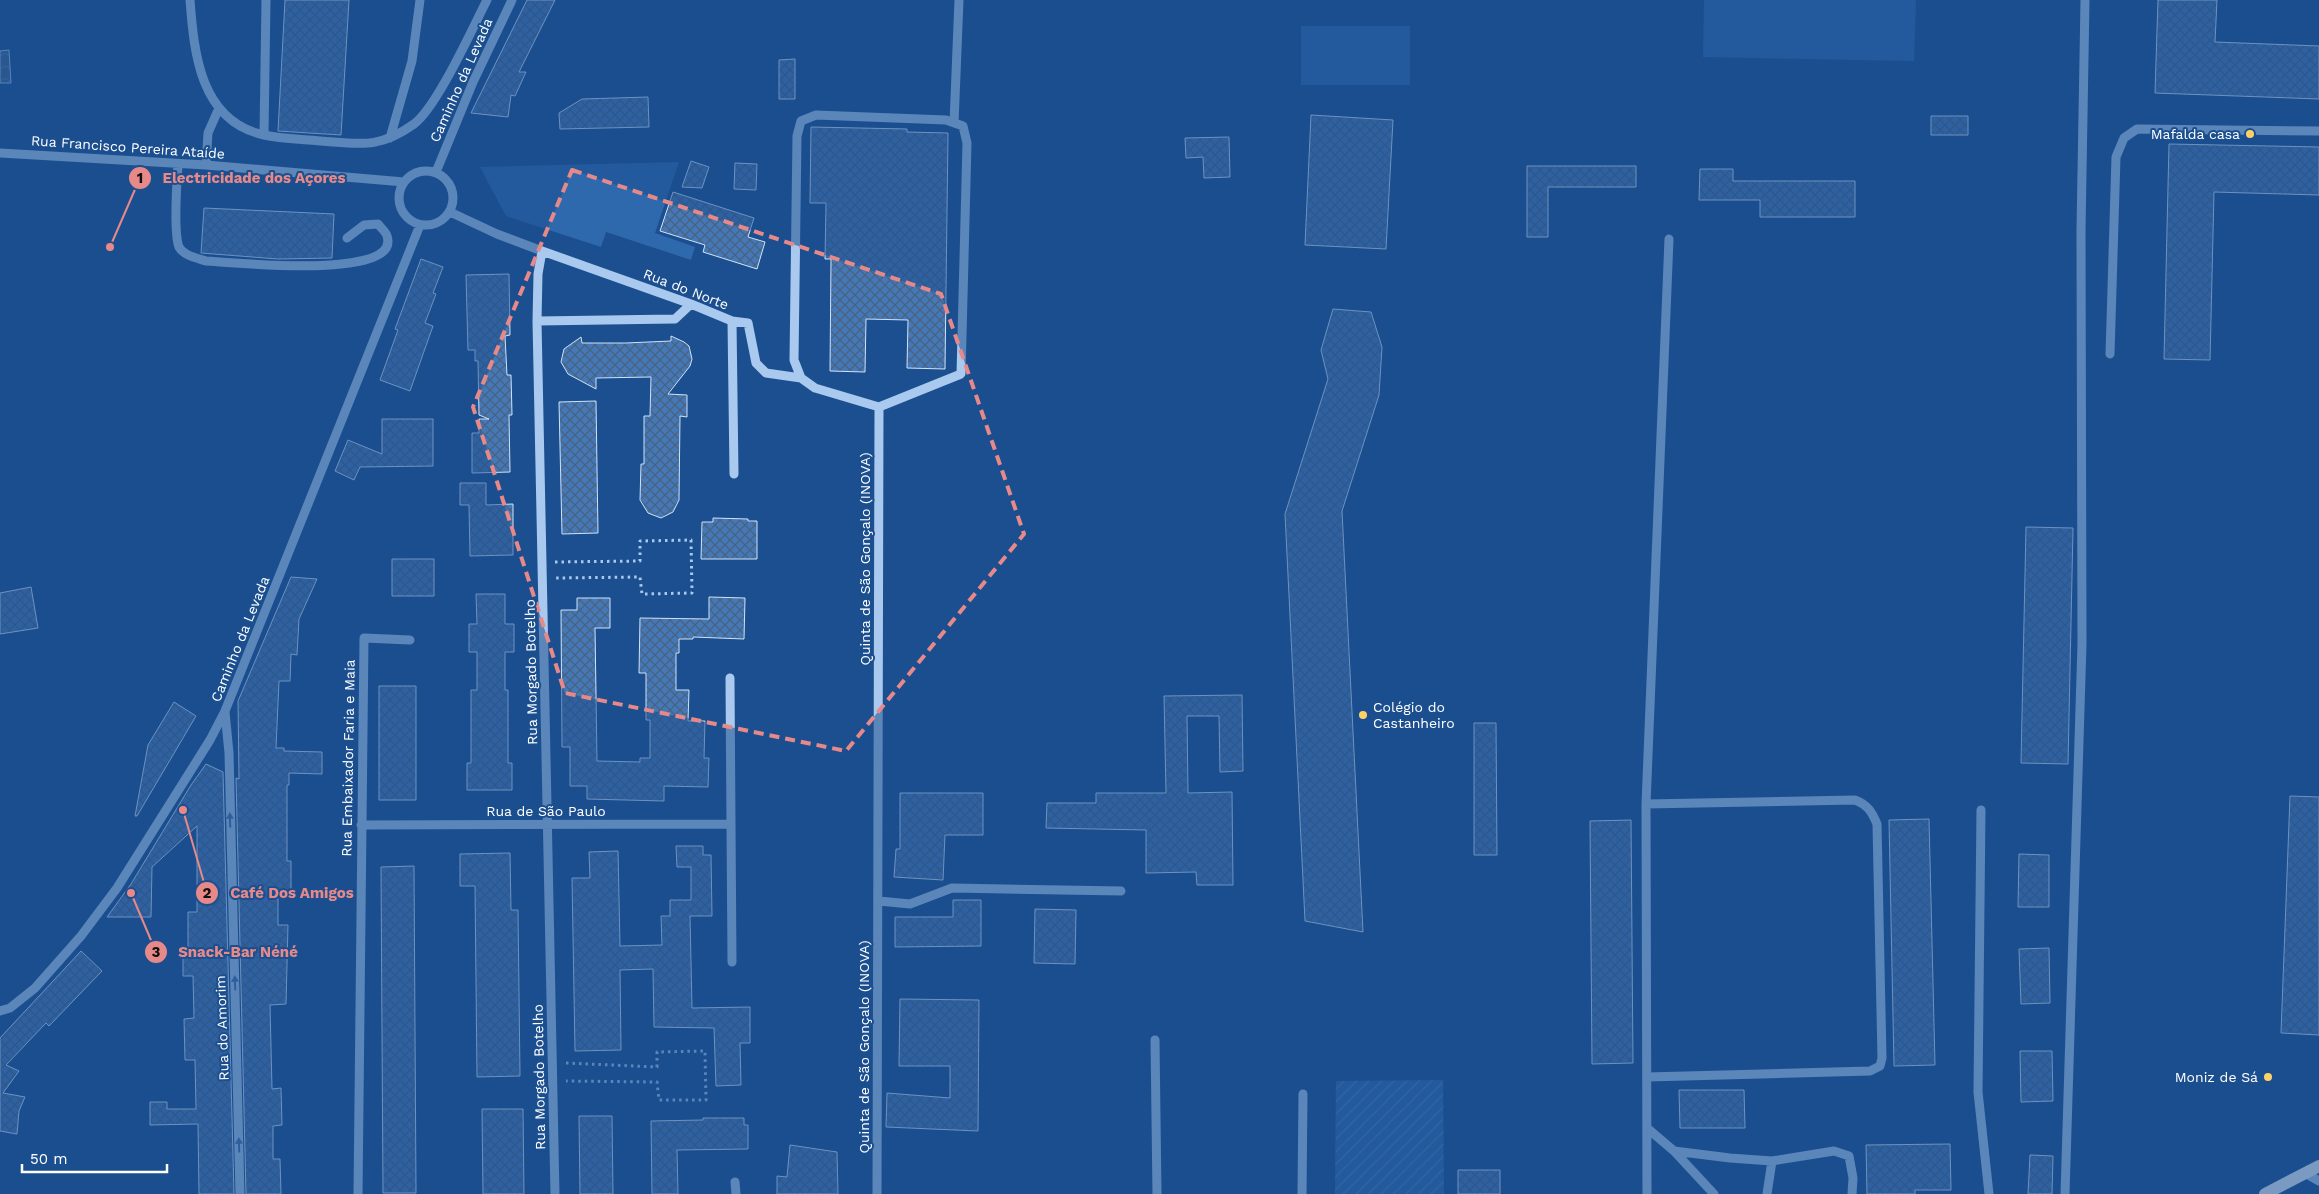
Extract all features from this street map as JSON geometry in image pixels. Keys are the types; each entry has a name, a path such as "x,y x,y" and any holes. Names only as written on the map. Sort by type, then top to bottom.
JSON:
{"main road":[{"path":"2305,1172 2319,1162"},
{"path":"2265,1194 2319,1166"}],"street":[{"path":"190,0 194,50 208,90 219,108 242,127 264,135 367,145 390,138 416,123 431,106 487,0"},
{"path":"264,135 266,0"},
{"path":"390,138 412,61 420,0"},
{"name":"Caminho da Levada","path":"436,172 473,82 512,0"},
{"path":"954,123 959,0"},
{"path":"2064,1194 2082,644 2081,230 2084,0"},
{"path":"206,165 208,133 219,108"},
{"path":"732,321 748,324 756,363 766,373 801,378 815,388 879,407 961,374 966,144 963,126 946,120 816,115 801,122 797,136 794,360 801,378"},
{"path":"2110,354 2116,157 2124,138 2137,129 2319,131"},
{"name":"Rua Francisco Pereira Ataíde","path":"0,154 206,165 404,182"},
{"path":"178,164 176,224 180,247 189,256 206,261 329,266 375,258 385,250 388,243 387,235 378,224 364,226 347,238"},
{"path":"422,171 436,172 443,176 452,189 454,197 450,212 437,223 420,225 407,217 399,204 399,196 404,182 415,173 422,171"},
{"path":"450,212 497,234 542,251"},
{"name":"Caminho da Levada","path":"0,1012 10,1008 35,988 81,936 118,888 210,740 225,711 420,225"},
{"path":"1647,1194 1646,804 1669,239"},
{"name":"Rua do Norte","path":"542,251 691,304 732,321 734,474"},
{"name":"Rua Morgado Botelho","path":"542,251 538,274 537,321 555,1194"},
{"path":"537,321 675,318 691,304"},
{"name":"Quinta de São Gonçalo (INOVA)","path":"878,1194 879,407"},
{"name":"Rua Embaixador Faria e Maia","path":"358,1194 364,638 410,640"},
{"path":"730,678 732,962"},
{"name":"Rua do Amorim","path":"225,711 228,753 240,1194"},
{"path":"1646,804 1855,800 1865,804 1877,824 1882,1058 1880,1066 1870,1072 1647,1077"},
{"path":"1981,810 1978,1092 1989,1194"},
{"name":"Rua de São Paulo","path":"361,825 731,824"},
{"path":"879,901 910,904 952,888 1122,891"},
{"path":"1155,1040 1156,1194"},
{"path":"1302,1194 1303,1094"},
{"path":"1647,1128 1674,1150 1714,1194"},
{"path":"1674,1150 1730,1158 1772,1160 1834,1151 1849,1156 1853,1178 1852,1194"},
{"path":"1767,1194 1772,1160"},
{"path":"2305,1172 2319,1181"},
{"path":"735,1182 736,1194"}],"path":[{"path":"542,562 640,561 640,541 690,540 692,593 642,594 640,578 542,578"},
{"path":"553,1063 657,1067 657,1052 705,1052 706,1100 659,1100 657,1082 553,1081"}],"highlighted area":[{"path":"572,170 941,294 1024,534 846,751 565,693 473,407"}],"shaded area":[{"path":"1704,0 1916,0 1914,61 1703,57"},
{"path":"1301,26 1410,26 1410,85 1301,85"},
{"path":"679,162 655,233 695,247 691,260 606,232 601,247 506,216 480,167"},
{"path":"1443,1080 1444,1194 1335,1194 1336,1081"}],"water":[{"path":"9,50 11,83 0,83 0,51"}],"building":[{"path":"285,0 349,0 341,135 278,131"},
{"path":"527,0 555,0 519,72 526,72 515,96 511,95 508,117 471,113"},
{"path":"2158,0 2217,0 2215,42 2319,46 2319,99 2155,93"},
{"path":"795,59 795,99 779,99 779,60"},
{"path":"648,97 649,127 560,129 559,113 582,99"},
{"path":"1311,115 1393,120 1386,249 1305,245"},
{"path":"1931,116 1968,116 1968,135 1931,135"},
{"path":"811,127 907,129 907,132 948,133 945,369 907,368 908,320 866,319 865,372 830,371 831,259 825,259 826,203 810,203"},
{"path":"1229,137 1230,177 1204,178 1203,157 1186,158 1185,138"},
{"path":"2169,144 2319,147 2319,195 2214,192 2210,360 2164,359"},
{"path":"691,161 709,167 702,188 682,187"},
{"path":"735,163 757,164 756,190 734,189"},
{"path":"1527,166 1636,166 1636,187 1548,187 1548,237 1527,237"},
{"path":"1700,169 1733,169 1733,181 1855,181 1855,217 1760,217 1760,200 1699,200"},
{"path":"673,192 754,218 748,237 765,242 757,269 703,252 705,245 660,231"},
{"path":"204,208 334,214 332,258 278,259 201,253"},
{"path":"421,259 443,267 433,293 436,294 425,323 433,326 410,391 380,380 398,330 395,329"},
{"path":"509,274 510,335 505,336 507,375 511,375 512,415 509,415 510,472 472,473 472,433 479,433 479,419 489,419 479,415 478,361 475,361 475,350 468,350 466,275"},
{"path":"1333,309 1371,312 1382,347 1379,395 1342,511 1363,932 1305,921 1285,514 1328,379 1321,350"},
{"path":"671,336 689,346 692,359 690,366 668,394 687,395 687,417 680,416 679,500 673,512 661,518 648,513 640,500 641,464 644,464 644,416 650,416 651,377 596,378 596,389 568,374 561,362 564,349 581,337 582,343 626,343 671,341"},
{"path":"596,401 598,533 562,534 559,402"},
{"path":"382,419 433,419 433,466 360,467 354,480 335,471 348,440 382,454"},
{"path":"460,483 486,483 486,505 513,504 513,555 470,556 469,505 460,505"},
{"path":"713,518 757,521 757,559 701,559 702,522 713,522"},
{"path":"2026,527 2073,528 2068,764 2021,763"},
{"path":"392,559 434,559 434,596 392,596"},
{"path":"291,577 317,579 299,619 297,655 291,654 290,681 279,681 276,748 284,748 284,751 322,752 322,774 289,773 289,785 287,785 287,861 291,861 291,895 278,895 278,925 288,925 286,1004 270,1005 272,1089 281,1088 282,1125 273,1126 273,1159 280,1159 281,1194 246,1194 236,778 239,779 238,701"},
{"path":"31,587 38,628 0,634 0,593"},
{"path":"476,594 505,594 505,624 514,624 514,652 505,652 505,690 508,690 508,763 512,763 512,790 467,790 467,763 471,763 471,690 477,690 477,652 469,652 469,624 477,624"},
{"path":"709,597 745,598 744,639 693,637 693,639 679,639 679,653 676,653 676,690 689,690 688,721 705,721 704,758 709,758 708,787 664,786 664,801 587,799 587,786 570,786 570,747 562,747 561,610 577,610 577,598 610,598 610,628 595,628 597,761 640,762 640,758 650,758 650,720 646,720 646,673 639,673 640,618 709,619"},
{"path":"379,686 416,686 416,800 379,800"},
{"path":"1242,695 1243,771 1220,772 1219,716 1187,716 1188,793 1232,792 1233,885 1197,885 1196,872 1146,873 1146,830 1046,828 1047,803 1096,803 1096,793 1166,793 1164,696"},
{"path":"174,702 196,716 137,816 135,816 148,745"},
{"path":"1474,723 1496,723 1497,855 1474,855"},
{"path":"206,764 223,772 234,1194 199,1194 198,1124 150,1125 150,1102 167,1102 167,1109 196,1109 195,1060 185,1060 184,1019 194,1018 193,976 183,976 183,956 188,956 188,912 197,912 197,826 152,867 151,917 107,917 131,884 191,785"},
{"path":"900,793 983,793 983,835 945,835 943,880 894,877 896,849 900,849"},
{"path":"2290,796 2319,797 2319,1035 2281,1033"},
{"path":"1929,819 1935,1065 1894,1066 1889,820"},
{"path":"1631,820 1633,1063 1592,1064 1590,821"},
{"path":"676,846 703,846 703,855 711,855 712,916 690,916 692,1008 750,1007 750,1043 740,1043 741,1085 716,1086 714,1028 654,1027 653,969 620,970 621,1050 575,1051 572,878 590,878 589,852 618,851 620,946 662,945 661,916 670,916 670,900 691,900 691,867 677,867"},
{"path":"510,853 511,910 518,910 520,1076 477,1077 475,886 460,886 460,854"},
{"path":"2019,854 2049,855 2049,907 2018,907"},
{"path":"414,866 416,1193 383,1193 381,867"},
{"path":"953,900 981,900 981,946 895,947 895,917 953,917"},
{"path":"1035,909 1076,910 1075,964 1034,963"},
{"path":"2049,948 2050,1003 2021,1004 2019,949"},
{"path":"81,951 102,971 49,1026 46,1023 6,1065 19,1071 3,1093 25,1097 19,1111 17,1134 0,1131 0,1038"},
{"path":"900,999 979,1000 978,1131 886,1127 887,1093 950,1098 950,1066 899,1066"},
{"path":"2020,1051 2052,1051 2053,1101 2021,1102"},
{"path":"1679,1090 1744,1090 1745,1128 1680,1128"},
{"path":"482,1109 523,1109 524,1194 483,1194"},
{"path":"579,1116 612,1116 613,1194 580,1194"},
{"path":"703,1118 744,1118 744,1125 748,1125 748,1149 677,1150 678,1194 652,1194 651,1121 703,1120"},
{"path":"1950,1144 1951,1190 1915,1190 1915,1194 1867,1194 1866,1145"},
{"path":"790,1145 837,1152 838,1194 777,1194 777,1176 787,1177"},
{"path":"2030,1155 2053,1156 2052,1194 2028,1194"},
{"path":"1458,1170 1500,1170 1500,1194 1458,1194"}],"place":[{"name":"Mafalda casa","path":"2250,134"},
{"name":"Electricidade dos Açores","path":"110,247"},
{"name":"Colégio do Castanheiro","path":"1363,715"},
{"name":"Café Dos Amigos","path":"183,810"},
{"name":"Snack-Bar Néné","path":"131,893"},
{"name":"Moniz de Sá","path":"2268,1077"}]}
